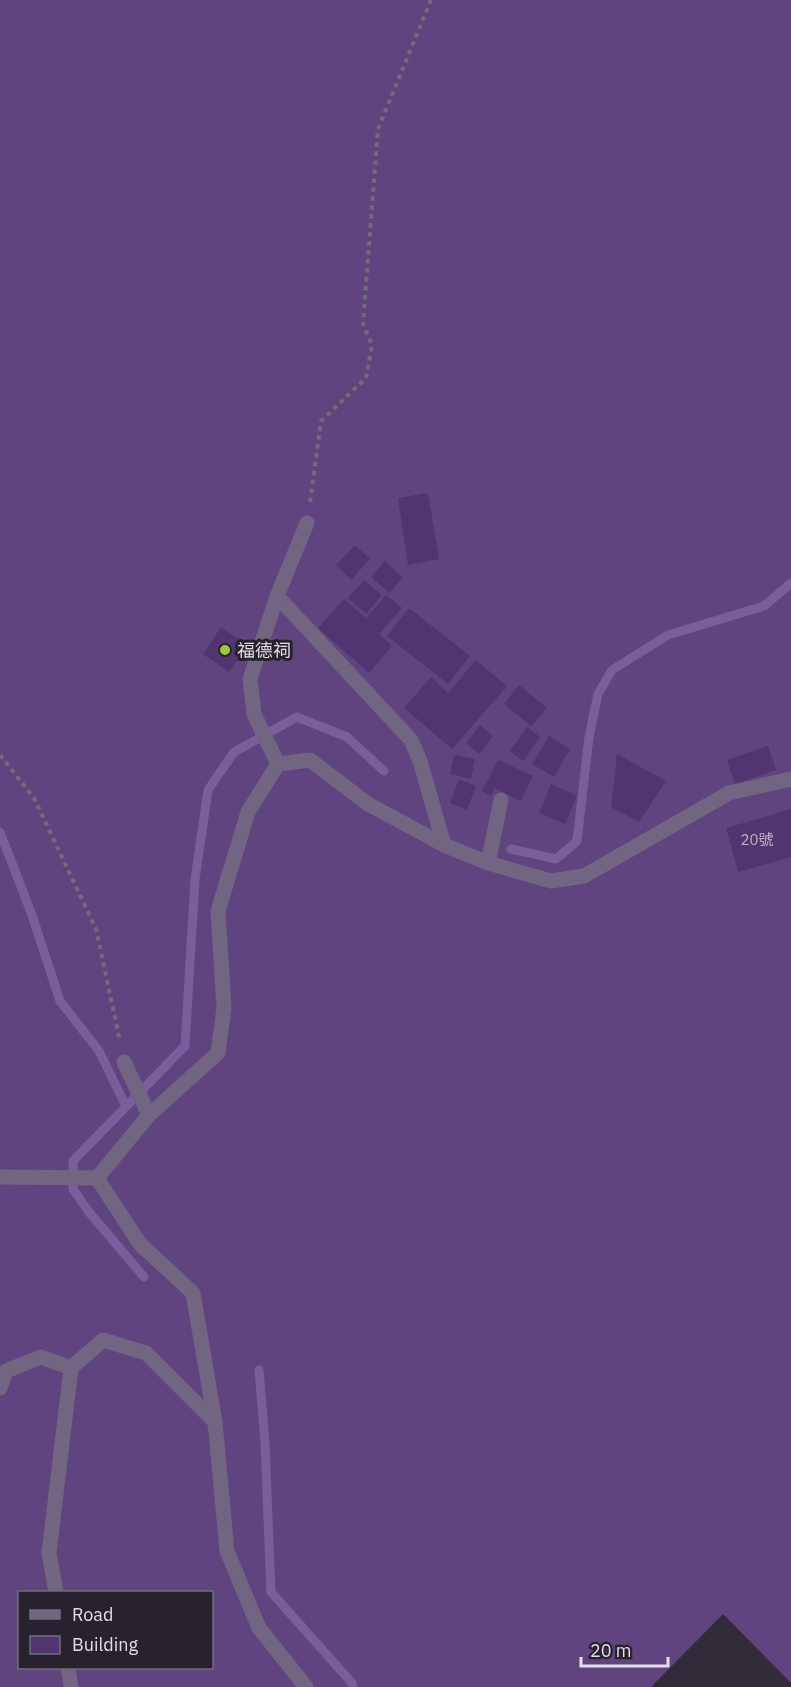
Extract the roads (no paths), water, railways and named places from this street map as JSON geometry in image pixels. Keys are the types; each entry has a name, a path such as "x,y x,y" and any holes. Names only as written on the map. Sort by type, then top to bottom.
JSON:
{"lane":[{"path":"278,764 254,714 250,679 277,596 307,523"},
{"path":"277,596 411,740 420,761 444,845"},
{"path":"97,1178 148,1115 218,1053 224,1008 218,911 248,812 278,764 310,759 368,804 444,845 488,863 551,881 584,876 729,793 791,779"},
{"path":"488,863 501,800"},
{"path":"124,1062 148,1115"},
{"path":"0,1177 97,1178"},
{"path":"97,1178 140,1244 193,1293 215,1422 227,1551 259,1628 306,1687"},
{"path":"56,1591 49,1553 71,1368 103,1340 146,1353 215,1422"},
{"path":"0,1388 6,1371 41,1357 71,1368"},
{"path":"68,1669 71,1687"}],"waterway":[{"path":"511,849 556,859 577,841 589,737 598,694 612,670 668,635 764,606 791,583"},
{"path":"144,1277 89,1212 73,1189 73,1161 185,1046 195,879 208,790 234,752 297,717 347,737 384,771"},
{"path":"0,832 32,915 60,1001 99,1051 126,1106"},
{"path":"259,1370 265,1442 271,1592 352,1683 353,1687"}],"place":[{"name":"福德祠","path":"225,650"}]}
